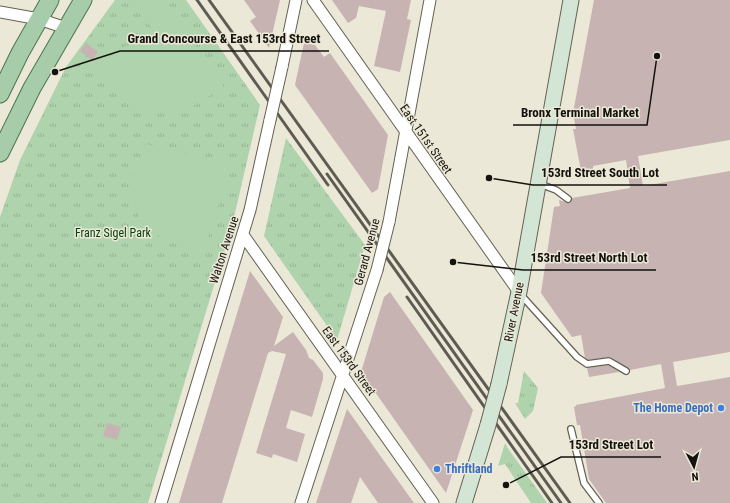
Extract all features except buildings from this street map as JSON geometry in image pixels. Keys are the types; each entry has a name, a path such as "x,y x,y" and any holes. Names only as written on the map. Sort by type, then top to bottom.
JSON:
{"main road":[{"path":"1,89 50,0"},
{"path":"0,153 26,100 83,0"},
{"name":"River Avenue","path":"464,503 499,384 518,292 571,0"}],"street":[{"name":"Walton Avenue","path":"160,503 243,235 257,184 296,0"},
{"name":"East 151st Street","path":"313,0 518,292"},
{"name":"Gerard Avenue","path":"301,503 377,270 389,222 430,0"},
{"path":"0,12 39,19 66,28"},
{"name":"East 153rd Street","path":"243,235 433,503"}],"lane":[{"path":"538,183 556,190 568,199"},
{"path":"518,292 586,364 609,361 626,371"},
{"path":"571,429 584,483 599,503"}],"green space":[{"name":"Franz Sigel Park","path":"115,0 186,0 260,105 232,226 148,503 0,503 0,217 20,160 66,67"},
{"path":"133,0 165,0 175,16 166,22 180,24 224,87 191,107 155,114 121,99 90,68 153,30"},
{"path":"286,138 365,245 337,340 264,236"},
{"path":"146,144 224,163 229,173 204,249 167,242 139,220 131,183"},
{"path":"524,371 538,388 533,411 525,419 515,403 518,403"},
{"path":"505,443 547,503 531,503 505,464 498,466"}],"railway":[{"path":"197,0 328,185"},
{"path":"209,0 570,503"},
{"path":"327,174 561,503"},
{"path":"407,297 552,503"}],"place":[{"name":"Bronx Terminal Market","path":"657,56"},
{"name":"Grand Concourse & East 153rd Street","path":"55,72"},
{"name":"153rd Street South Lot","path":"489,178"},
{"name":"153rd Street North Lot","path":"453,262"},
{"name":"The Home Depot","path":"721,408"},
{"name":"Thriftland","path":"437,469"},
{"name":"153rd Street Lot","path":"506,485"}]}
